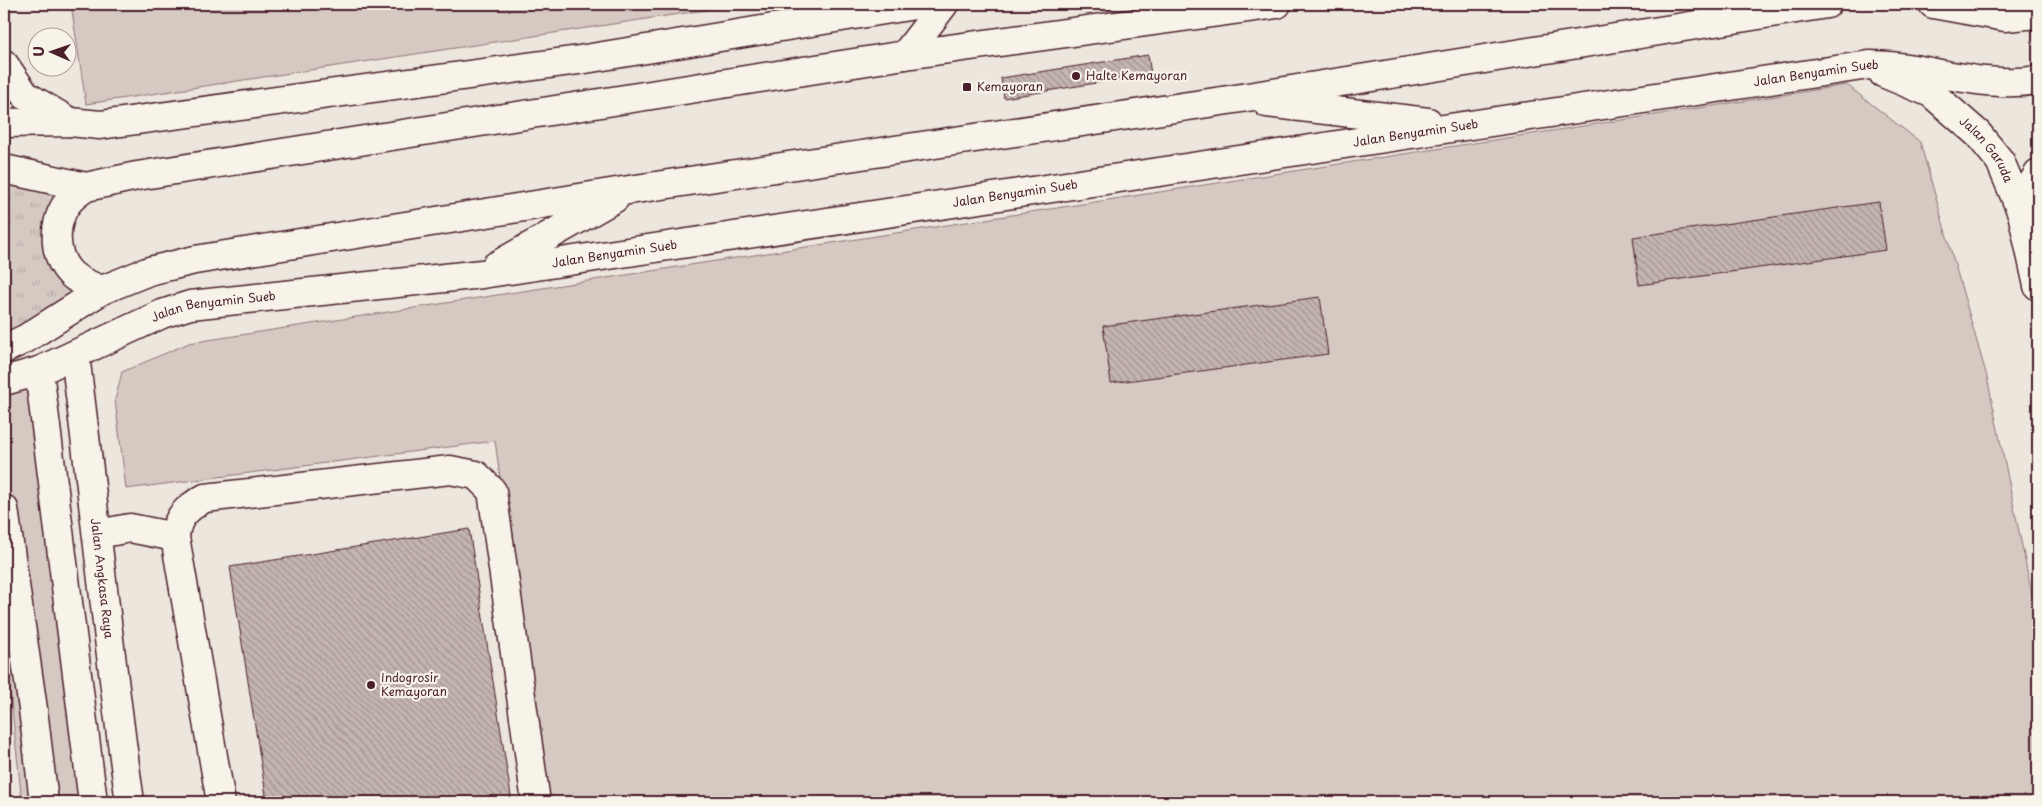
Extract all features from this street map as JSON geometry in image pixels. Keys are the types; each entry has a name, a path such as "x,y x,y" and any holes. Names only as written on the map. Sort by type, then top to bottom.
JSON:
{"main road":[{"path":"4,123 70,122 100,125 560,63 922,4"},
{"path":"905,55 944,4"},
{"path":"4,169 86,187 138,176 905,55 1277,4"},
{"path":"4,349 25,339 102,290 149,271 195,260 629,190 1234,99 1827,4"},
{"path":"1934,4 2005,18 2038,14"},
{"path":"4,64 25,95 70,122"},
{"name":"Jalan Benyamin Sueb","path":"4,381 39,371 162,314 190,305 482,274 1869,65 1902,66 1998,82 2038,80"},
{"name":"Jalan Garuda","path":"1869,65 1889,77 1931,94 1978,134 2000,161 2022,213 2038,286"},
{"path":"1234,99 1464,126"},
{"path":"2022,213 2030,188 2038,174"},
{"path":"86,187 69,200 60,215 56,240 62,261 71,273 85,284 102,290"},
{"path":"482,274 629,190"},
{"name":"Jalan Angkasa Raya","path":"75,355 98,534 114,687 130,802"},
{"path":"39,371 41,399 94,802"},
{"path":"4,396 25,393 41,399"},
{"path":"221,802 175,537 176,524 189,507 205,498 450,470 476,475 492,491 536,802"},
{"path":"4,510 33,709 44,802"},
{"path":"98,534 130,528 175,537"},
{"path":"79,690 114,687"}],"green space":[{"path":"71,4 745,4 86,104 78,51 78,28 75,28"},
{"path":"1847,85 1920,142 1987,377 2038,623 2038,802 545,802 495,441 126,489 115,400 122,372 189,343"},
{"path":"4,169 86,187 56,240 102,290 4,350"},
{"path":"39,371 92,802 22,802 4,635 4,380"}],"building":[{"name":"Halte Kemayoran","path":"1148,55 1151,74 1004,98 1001,78"},
{"path":"1879,202 1886,250 1639,285 1633,237"},
{"path":"1320,297 1328,354 1111,383 1103,326"},
{"name":"Indogrosir Kemayoran","path":"469,529 512,802 267,802 230,567"}],"place":[{"name":"Halte Kemayoran","path":"1076,76"},
{"name":"Kemayoran","path":"967,87"},
{"name":"Indogrosir Kemayoran","path":"371,685"}]}
